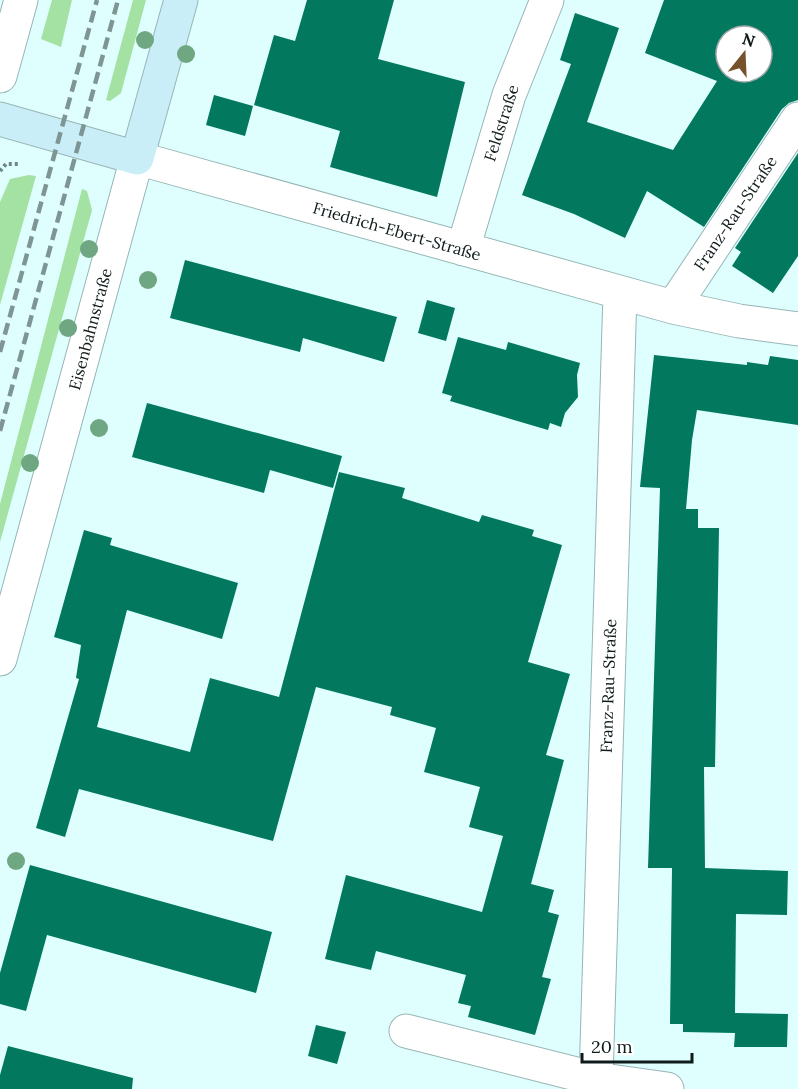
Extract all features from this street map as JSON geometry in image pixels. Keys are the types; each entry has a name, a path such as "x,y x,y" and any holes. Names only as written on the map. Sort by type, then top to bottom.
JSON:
{"street":[{"path":"1,69 21,0"},
{"name":"Eisenbahnstraße","path":"0,659 181,0"},
{"name":"Feldstraße","path":"463,249 509,95 547,0"},
{"name":"Franz-Rau-Straße","path":"673,307 798,118"},
{"name":"Friedrich-Ebert-Straße","path":"0,119 673,307 739,321 798,329"},
{"name":"Franz-Rau-Straße","path":"596,1080 620,293"},
{"path":"406,1031 596,1080 667,1089"}],"path":[{"path":"0,171 6,164 19,164"}],"green space":[{"path":"52,0 72,0 61,47 41,39"},
{"path":"133,0 146,0 121,93 110,101 106,100"},
{"path":"36,176 0,305 0,202 10,179"},
{"path":"82,189 87,191 92,210 0,542 0,504"}],"building":[{"path":"307,0 394,0 378,59 465,82 437,197 330,167 340,131 254,105 274,35 295,41"},
{"path":"664,0 798,0 798,100 782,109 704,227 647,191 625,238 574,214 522,195 571,64 560,60 575,13 619,28 587,122 673,150 715,84 774,84 774,24 714,24 714,80 645,53"},
{"path":"214,95 253,106 245,136 206,125"},
{"path":"798,153 798,256 773,293 732,266 741,252 735,248"},
{"path":"185,260 397,317 384,362 303,338 300,352 170,318"},
{"path":"427,300 455,308 446,341 418,333"},
{"path":"458,337 506,350 508,342 580,363 577,375 578,397 565,413 561,427 550,423 548,430 450,401 452,396 442,393"},
{"path":"654,355 747,365 747,362 768,365 770,356 798,360 798,425 697,410 686,509 698,509 698,528 719,528 715,767 704,767 705,868 788,871 787,915 736,914 735,1013 788,1014 787,1047 734,1047 735,1033 683,1032 683,1024 670,1024 672,868 648,868 660,488 640,487"},
{"path":"147,403 342,456 333,488 270,470 264,493 132,457"},
{"path":"339,472 405,488 402,498 479,522 482,515 534,530 532,536 562,545 528,662 570,674 546,755 564,760 531,884 554,890 548,912 559,915 542,977 551,979 535,1035 468,1017 471,1006 458,1003 466,975 376,951 371,970 325,959 346,875 482,912 503,836 469,827 480,787 424,772 436,728 390,715 392,707 316,687 273,841 79,789 65,837 36,828 79,679 76,678 81,645 54,637 84,530 112,538 110,545 238,583 222,639 127,610 97,727 190,752 210,678 279,697"},
{"path":"30,865 272,932 256,993 47,935 26,1011 0,1004 0,973"},
{"path":"316,1025 346,1032 337,1064 308,1056"},
{"path":"8,1046 133,1078 132,1089 0,1089 0,1075"}],"railway":[{"path":"0,352 97,0"},
{"path":"0,431 118,0"}]}
